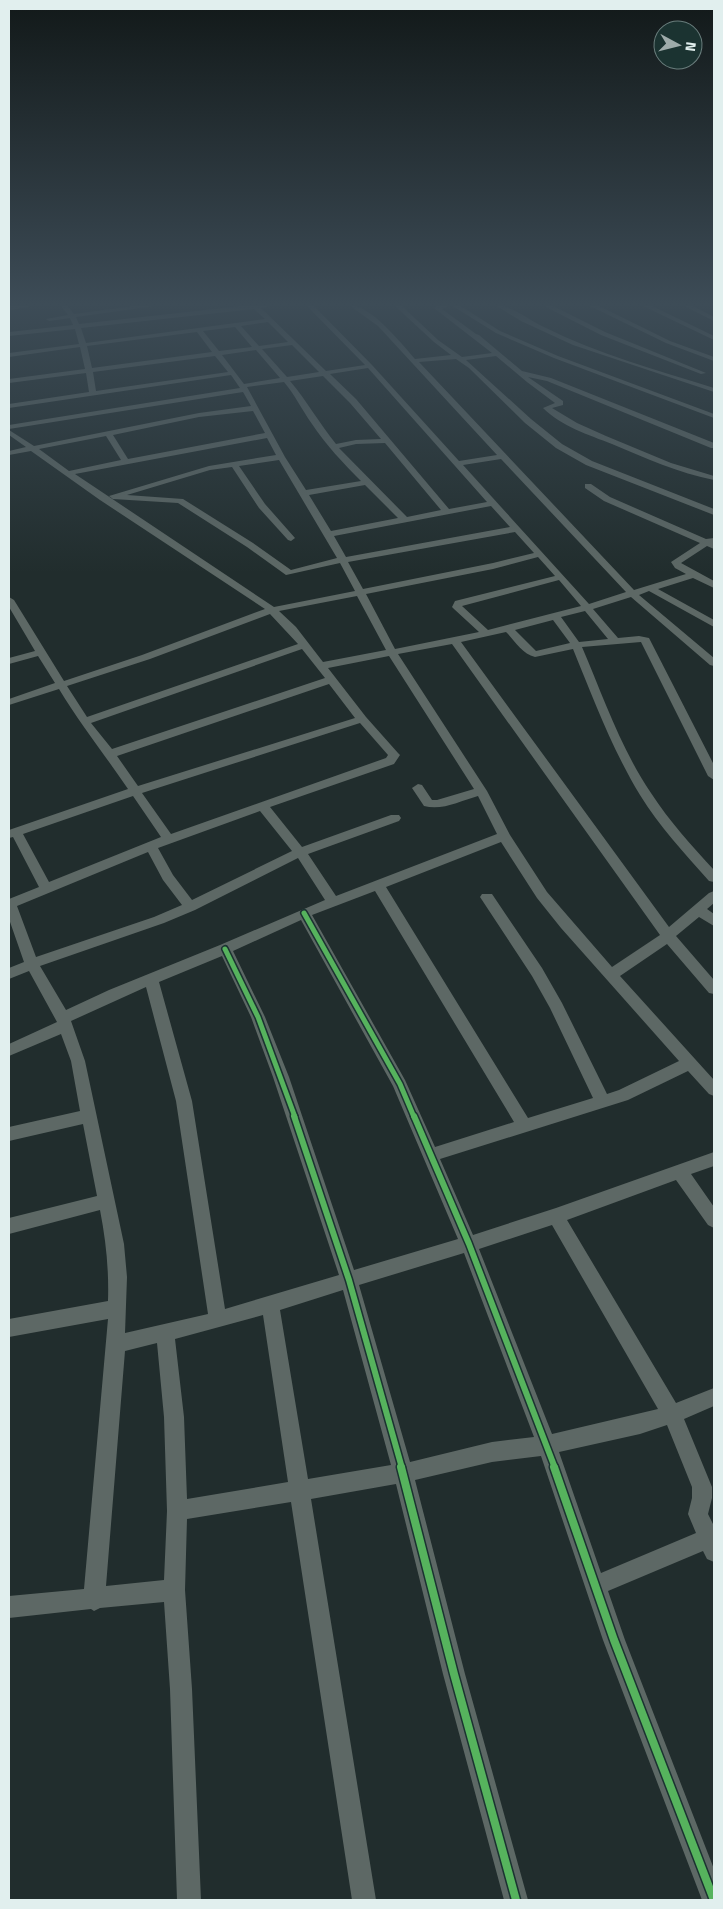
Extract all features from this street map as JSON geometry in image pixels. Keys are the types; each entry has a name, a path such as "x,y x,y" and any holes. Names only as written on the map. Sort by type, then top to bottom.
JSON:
{"street":[{"path":"9,406 92,394"},
{"path":"9,427 207,394"},
{"path":"247,394 281,457 329,534 392,652 481,791 504,836 542,895 610,975 714,1090"},
{"path":"296,394 334,446 406,521"},
{"path":"346,394 448,513"},
{"path":"395,394 494,503 515,529 561,577 615,641"},
{"path":"444,394 634,594 714,663"},
{"path":"501,394 528,422 559,446 589,463 714,512"},
{"path":"548,394 559,404 547,408 570,422 637,452 694,473 714,478"},
{"path":"586,394 714,446"},
{"path":"654,394 714,416"},
{"path":"9,453 199,414 255,408"},
{"path":"9,432 108,497 272,610 292,629 362,719 393,752 392,759 168,839 9,904 32,964 65,1021 78,1061 115,1244 118,1277 116,1344 94,1600"},
{"path":"108,433 126,461"},
{"path":"69,473 269,435"},
{"path":"334,446 356,442 387,441"},
{"path":"457,464 503,456"},
{"path":"108,497 194,472 281,457"},
{"path":"234,464 262,506 291,538"},
{"path":"304,493 367,482"},
{"path":"588,486 607,499 712,542"},
{"path":"108,497 180,500 250,545 286,572 292,573 342,560 515,529"},
{"path":"329,534 494,503"},
{"path":"712,542 676,562 678,566 714,585"},
{"path":"9,702 146,658 272,610 493,566 540,554"},
{"path":"321,666 486,634 586,608 694,575"},
{"path":"486,634 457,607 458,603 561,577"},
{"path":"652,589 714,624"},
{"path":"9,600 12,610 42,652 84,722 110,754 168,839"},
{"path":"555,616 576,645 623,755 642,787 686,847 714,878"},
{"path":"508,628 532,654 540,654 576,645 645,640 714,776"},
{"path":"455,641 668,936 714,989"},
{"path":"84,722 304,644"},
{"path":"9,661 42,652"},
{"path":"110,754 330,680"},
{"path":"47,890 12,833 136,791 362,719"},
{"path":"418,788 428,803 437,804 481,791"},
{"path":"262,805 300,852 333,901"},
{"path":"9,974 32,964 108,939 190,907 300,852 395,818"},
{"path":"9,1050 151,979 224,950 333,901 504,836"},
{"path":"151,846 168,877 190,907"},
{"path":"378,885 526,1126"},
{"path":"610,975 668,936 714,896"},
{"path":"487,897 532,964 557,1007 603,1102"},
{"path":"698,909 714,921"},
{"path":"304,913 400,1084 469,1244 547,1445 595,1586 714,1900"},
{"path":"224,950 258,1017 282,1077 349,1280 403,1473 454,1674 516,1900"},
{"path":"151,979 184,1101 218,1320"},
{"path":"431,1156 623,1095 690,1063"},
{"path":"9,1134 89,1116"},
{"path":"116,1344 218,1320 469,1244 556,1216 714,1159"},
{"path":"679,1171 714,1220"},
{"path":"9,1226 107,1201"},
{"path":"556,1216 672,1414 702,1487 702,1498 698,1514 712,1542 595,1586"},
{"path":"270,1304 364,1900"},
{"path":"9,1328 118,1308"},
{"path":"165,1334 174,1417 177,1511 174,1590 181,1688 189,1900"},
{"path":"177,1511 403,1473 492,1452 547,1445 640,1424 714,1398"},
{"path":"9,1607 94,1600 174,1590"}],"cycle path":[{"path":"304,913 400,1084 469,1244 547,1445 614,1640 714,1900"},
{"path":"225,949 258,1017 281,1077 349,1280 403,1473 454,1674 516,1900"}]}
